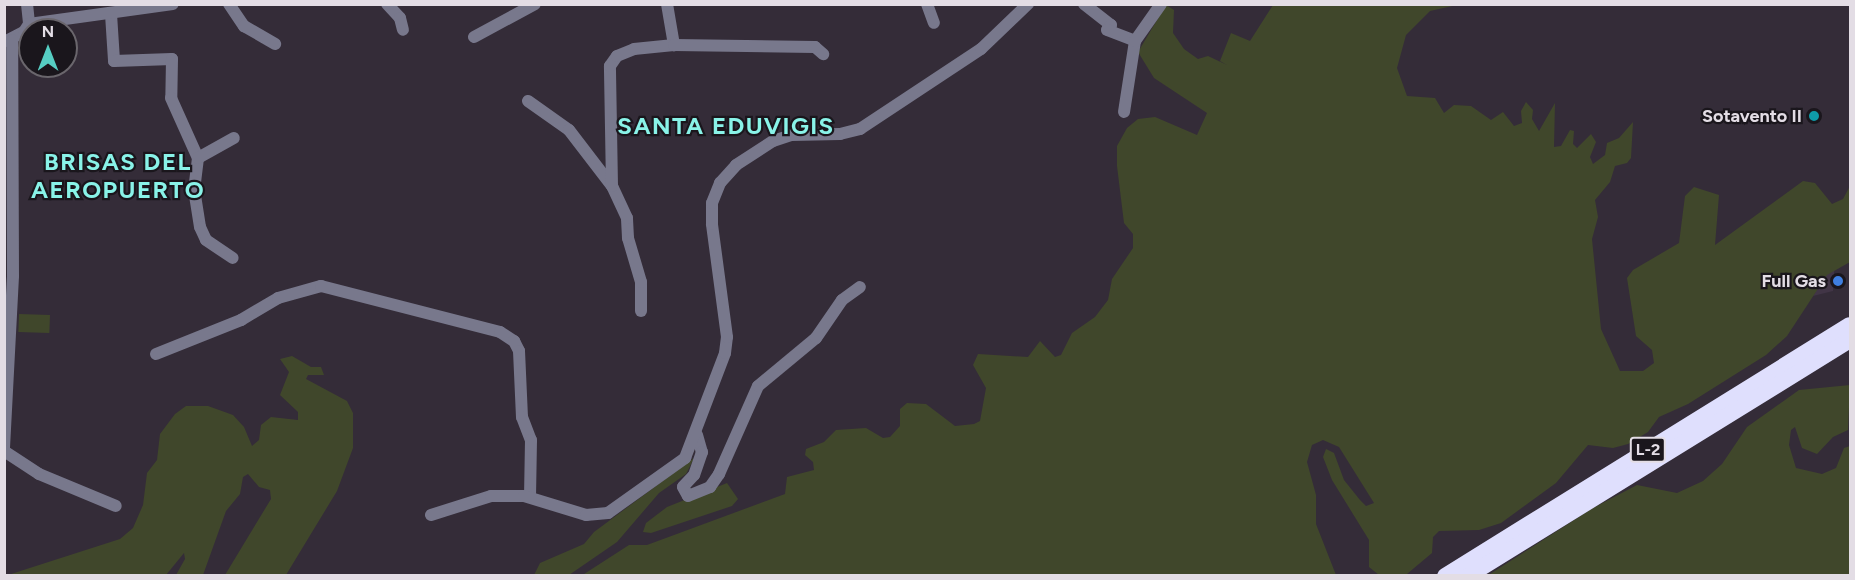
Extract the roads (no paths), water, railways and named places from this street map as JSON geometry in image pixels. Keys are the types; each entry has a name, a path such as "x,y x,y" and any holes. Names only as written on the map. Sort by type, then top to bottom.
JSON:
{"highway":[{"name":"L-2","path":"1445,576 1851,325"},
{"name":"L-2","path":"1468,576 1851,340"}],"street":[{"path":"78,18 173,4"},
{"path":"229,4 244,26 275,44"},
{"path":"387,4 400,18 403,30"},
{"path":"474,37 535,4"},
{"path":"667,4 674,45"},
{"path":"927,4 934,23"},
{"path":"431,515 491,496 530,497 586,514 608,513 685,458 697,435 725,353 727,337 712,224 712,203 720,183 736,165 773,141 791,135 840,134 860,129 981,49 1028,4"},
{"path":"1084,4 1111,25 1107,30 1135,41"},
{"path":"1124,112 1135,41 1161,4"},
{"path":"111,14 114,61 172,60 171,98 198,158 194,189 200,227 206,240 233,258"},
{"path":"8,41 13,276 4,450 39,474 116,506"},
{"path":"612,186 610,66 623,53 674,45 815,47 824,54"},
{"path":"528,101 569,130 612,186 627,218 628,238 642,282 641,311"},
{"path":"198,158 234,138"},
{"path":"156,354 241,320 279,298 321,286 500,332 514,340 519,351 522,417 531,440 530,497"},
{"path":"697,435 702,452 699,465 683,487 688,496 710,487 719,474 758,386 816,338 842,300 860,287"}],"place":[{"name":"Sotavento II","path":"1814,116"},
{"name":"Full Gas","path":"1838,281"}],"district":[{"name":"SANTA EDUVIGIS","path":"726,126"},
{"name":"BRISAS DEL AEROPUERTO","path":"118,176"}]}
